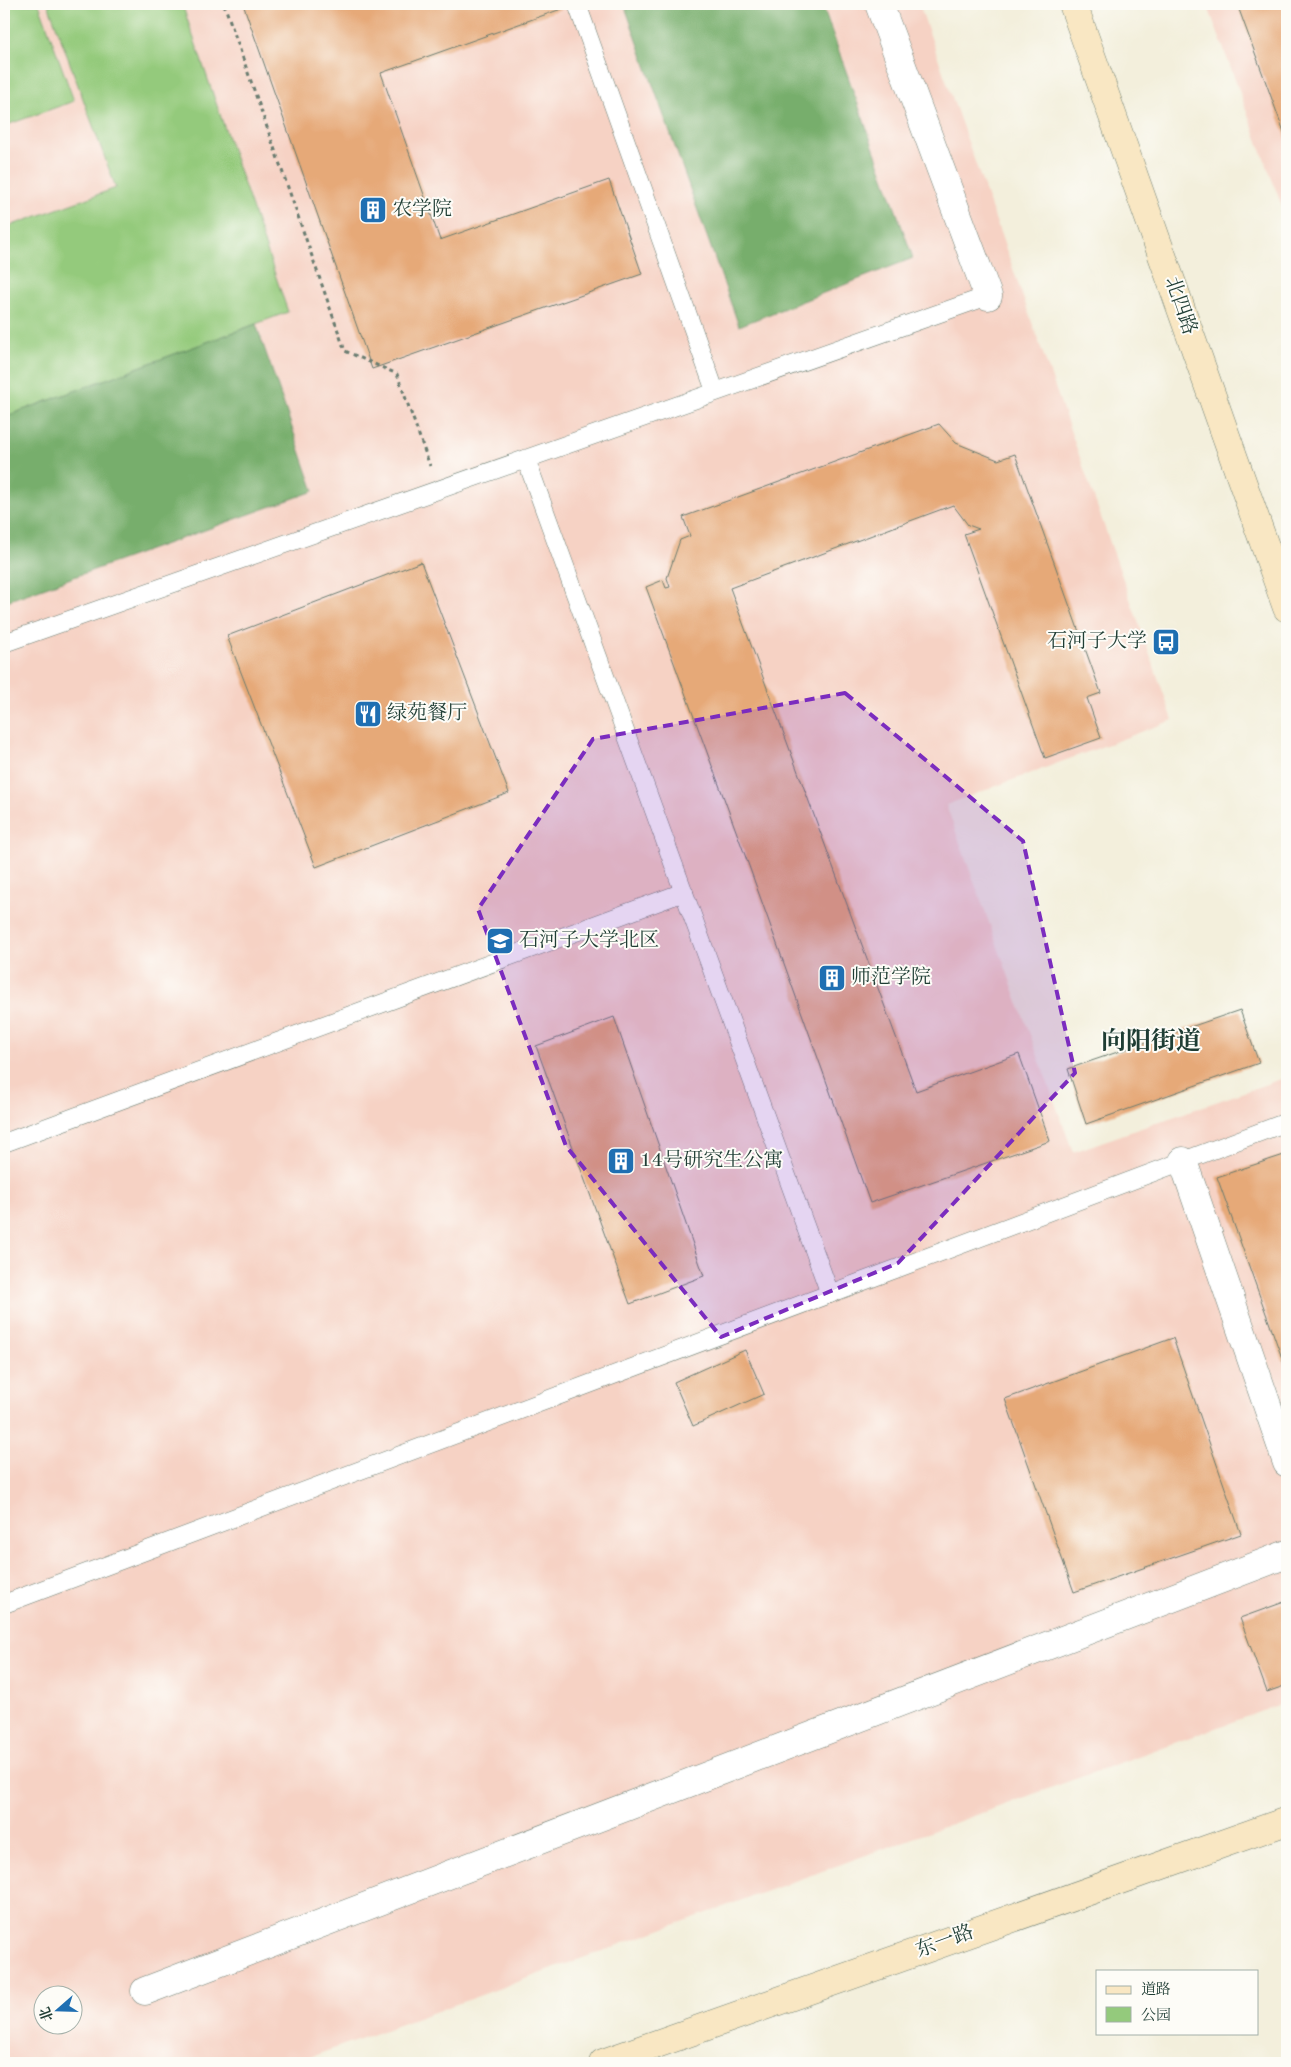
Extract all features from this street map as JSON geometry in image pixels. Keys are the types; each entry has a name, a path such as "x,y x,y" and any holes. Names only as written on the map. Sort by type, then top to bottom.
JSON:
{"main road":[{"name":"北四路","path":"1074,4 1287,608"},
{"name":"东一路","path":"603,2063 1287,1821"}],"street":[{"path":"879,4 988,296"},
{"path":"1183,1161 1287,1463"},
{"path":"145,1991 1287,1554"}],"lane":[{"path":"577,4 715,392"},
{"path":"4,643 988,296"},
{"path":"526,459 830,1294"},
{"path":"4,1143 684,892"},
{"path":"4,1604 1287,1122"}],"path":[{"path":"224,4 345,351 397,374 439,490"}],"highlighted area":[{"path":"845,693 1023,841 1075,1073 898,1263 721,1337 566,1146 478,909 593,739"}],"shaded area":[{"name":"石河子大学北区","path":"4,4 919,4 1173,720 946,805 1073,1152 1287,1077 1287,1702 294,2063 4,2063"},
{"path":"1207,4 1287,4 1287,220"}],"green space":[{"path":"4,4 39,4 74,101 4,126"},
{"path":"48,4 182,4 288,312 4,417 4,228 116,188"},
{"path":"624,4 822,4 913,258 739,326"},
{"path":"256,324 314,491 4,602 4,417"}],"building":[{"name":"农学院","path":"243,4 563,4 564,8 381,73 440,240 609,180 642,274 372,369"},
{"path":"1237,4 1287,4 1287,140"},
{"path":"939,424 956,443 998,460 1015,454 1101,693 1087,698 1101,738 1045,758 964,534 979,529 968,525 953,505 730,588 916,1091 1019,1054 1050,1141 870,1203 646,587 663,580 666,588 670,587 667,578 680,540 690,536 683,517"},
{"name":"绿苑餐厅","path":"421,562 509,793 316,867 227,636"},
{"path":"1240,1010 1259,1063 1086,1124 1068,1069"},
{"name":"14号研究生公寓","path":"614,1017 704,1276 630,1304 536,1046"},
{"path":"1287,1154 1287,1372 1217,1177"},
{"path":"1173,1338 1241,1534 1074,1592 1005,1399"},
{"path":"745,1350 764,1394 693,1426 674,1382"},
{"path":"1287,1601 1287,1685 1267,1692 1240,1618"}],"place":[{"name":"农学院","path":"373,210"},
{"name":"石河子大学","path":"1166,642"},
{"name":"绿苑餐厅","path":"368,714"},
{"name":"石河子大学北区","path":"500,941"},
{"name":"师范学院","path":"832,978"},
{"name":"14号研究生公寓","path":"621,1161"}],"district":[{"name":"向阳街道","path":"1151,1042"}]}
